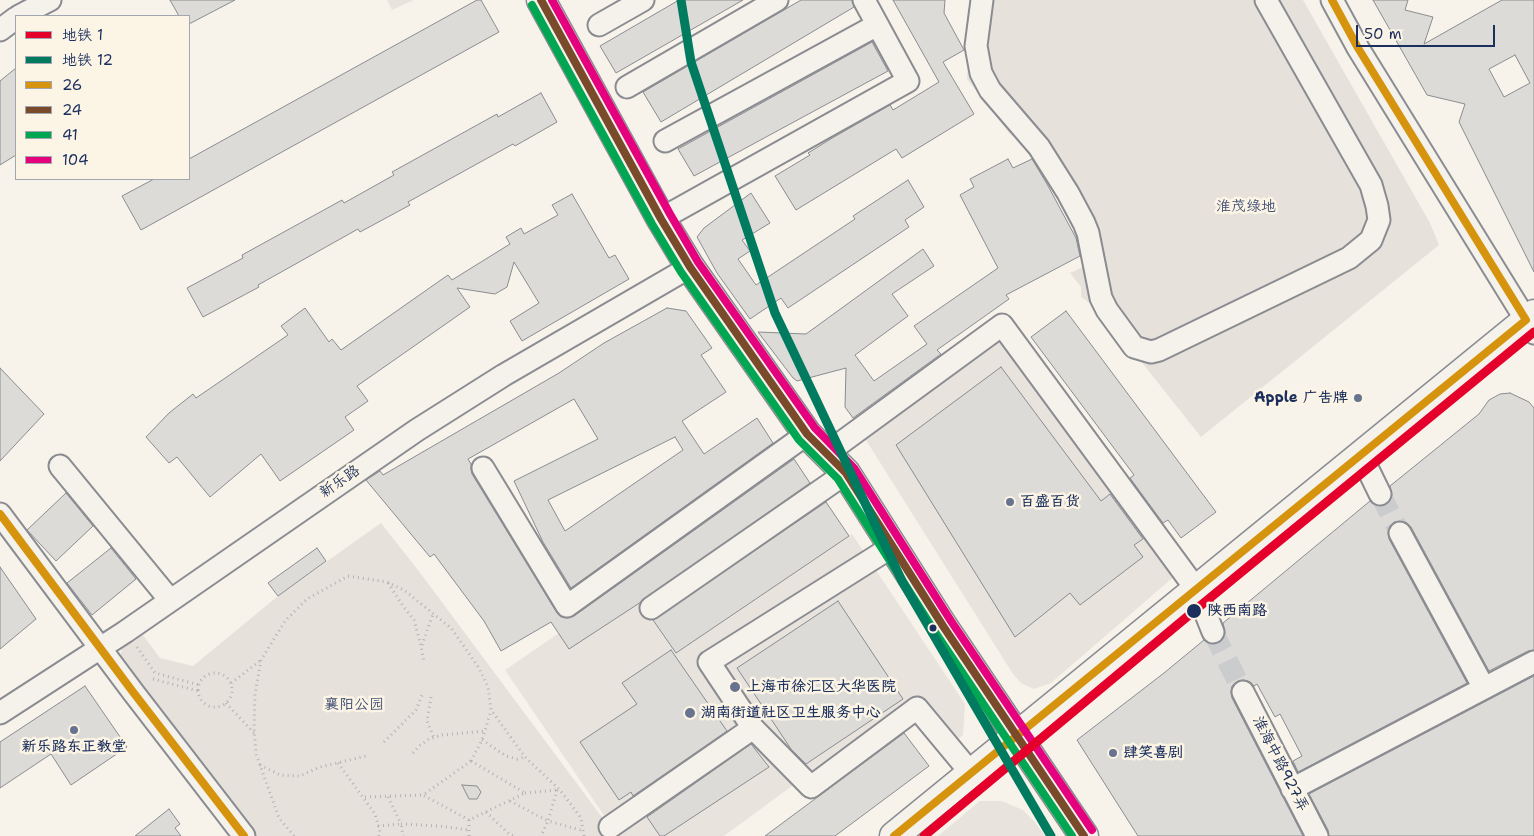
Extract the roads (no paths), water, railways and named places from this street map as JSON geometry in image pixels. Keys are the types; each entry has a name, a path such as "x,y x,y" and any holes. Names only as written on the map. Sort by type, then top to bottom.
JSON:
{"main road":[{"path":"541,0 661,219 690,267 807,434 846,473 943,626 1084,836"},
{"path":"894,836 1361,455 1531,322"}],"street":[{"path":"22,15 50,0"},
{"path":"600,25 643,0"},
{"path":"627,87 777,0"},
{"path":"661,219 908,81 864,0"},
{"path":"982,0 976,46 981,73 990,90 1039,147 1068,193 1084,223 1088,233 1101,298 1107,310 1134,347 1150,352 1159,350 1349,258 1371,240 1379,220 1371,185 1271,8 1253,0"},
{"path":"1332,0 1358,48 1531,322"},
{"path":"0,30 15,19"},
{"path":"666,141 877,25"},
{"name":"新乐路","path":"0,713 100,646 125,632 416,430 504,375 690,267"},
{"path":"827,453 1002,325 1196,589 1212,632"},
{"path":"483,468 568,606 807,434"},
{"path":"1361,455 1380,494"},
{"path":"60,466 170,600"},
{"path":"651,608 846,473"},
{"path":"0,514 244,836"},
{"path":"1400,532 1484,688"},
{"path":"893,546 709,662 753,728 811,787 917,708 971,773"},
{"path":"1292,789 1534,662"},
{"name":"淮海中路927弄","path":"1243,692 1316,836"},
{"path":"610,827 753,728"}],"tunnel":[{"path":"1380,494 1400,533"},
{"path":"1213,632 1243,692"}],"metro line":[{"name":"12","path":"681,0 691,62 775,313 902,581 1051,836"},
{"name":"1","path":"924,836 1534,332"}],"place":[{"name":"Apple 广告牌","path":"1358,398"},
{"name":"百盛百货","path":"1010,502"},
{"name":"陕西南路","path":"1194,611"},
{"name":"上海市徐汇区大华医院","path":"735,687"},
{"name":"湖南街道社区卫生服务中心","path":"690,713"},
{"name":"新乐路东正教堂","path":"74,730"},
{"name":"肆笑喜剧","path":"1113,753"}],"park label":[{"name":"淮茂绿地","path":"1246,207"},
{"name":"襄阳公园","path":"354,705"}]}
